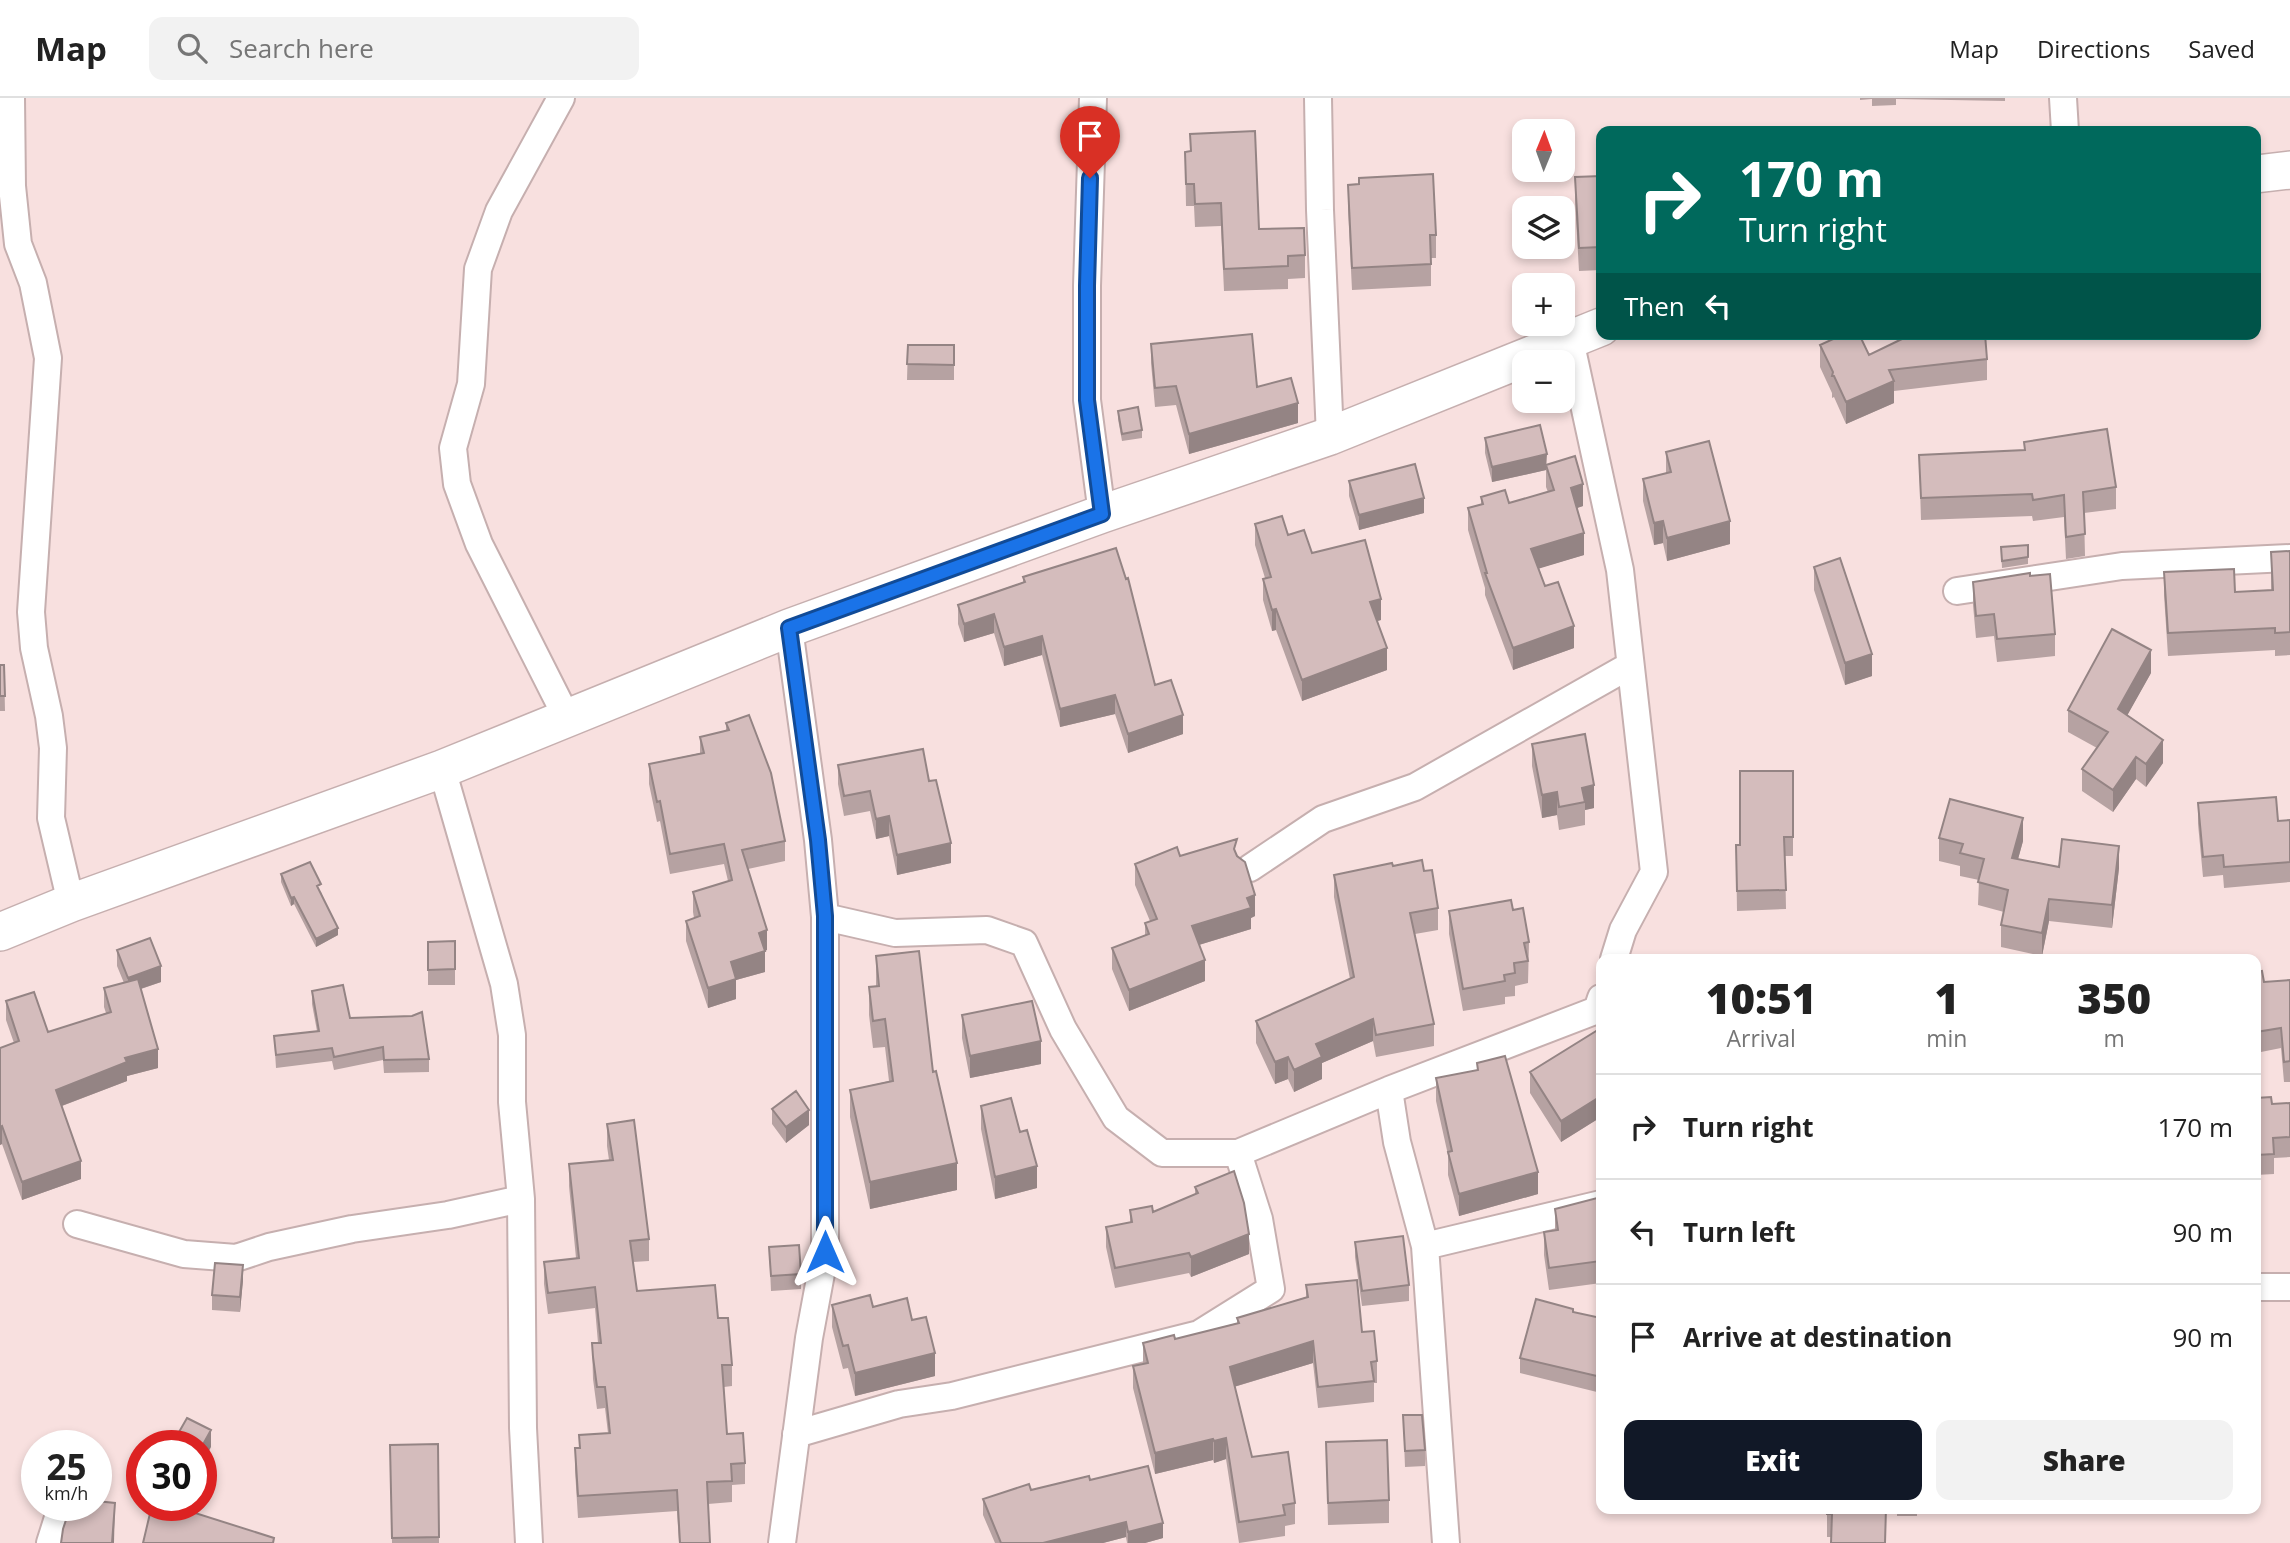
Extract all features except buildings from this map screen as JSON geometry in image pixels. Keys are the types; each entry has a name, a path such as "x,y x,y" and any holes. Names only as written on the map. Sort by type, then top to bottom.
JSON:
{"street":[{"path":"11,98 6,187 18,244 33,283 48,358 31,612 34,648 53,748 51,818 71,903"},
{"path":"561,98 499,211 478,269 471,384 453,448 457,484 480,544 567,718"},
{"path":"1093,98 1087,286 1087,400 1102,514"},
{"path":"1318,98 1330,436"},
{"path":"2063,98 2066,126"},
{"path":"2261,173 2290,170"},
{"path":"0,932 71,903 442,769 789,628 1102,514 1330,436 1586,334 1620,570 1654,873 1623,930 1616,954"},
{"path":"1957,591 2122,566 2290,558"},
{"path":"782,1543 825,1252 825,916 818,840 789,628"},
{"path":"1250,868 1323,819 1415,787 1629,666"},
{"path":"442,769 504,984 512,1035 512,1102 521,1199 523,1428 529,1543"},
{"path":"825,916 895,933 987,930 1024,943 1063,1029 1116,1118 1162,1153 1238,1153 1389,1090 1596,1010"},
{"path":"1389,1090 1397,1142 1425,1246 1446,1543"},
{"path":"796,1434 899,1404 952,1396 1199,1334 1271,1289 1259,1219 1238,1153"},
{"path":"77,1224 184,1254 236,1258 269,1247 352,1229 447,1215 521,1199"},
{"path":"1425,1246 1596,1204"},
{"path":"2261,1287 2290,1287"},
{"path":"50,1543 57,1521"}],"route":[{"path":"825,1252 825,916 818,840 789,628 1102,514 1087,400 1090,178"}]}
